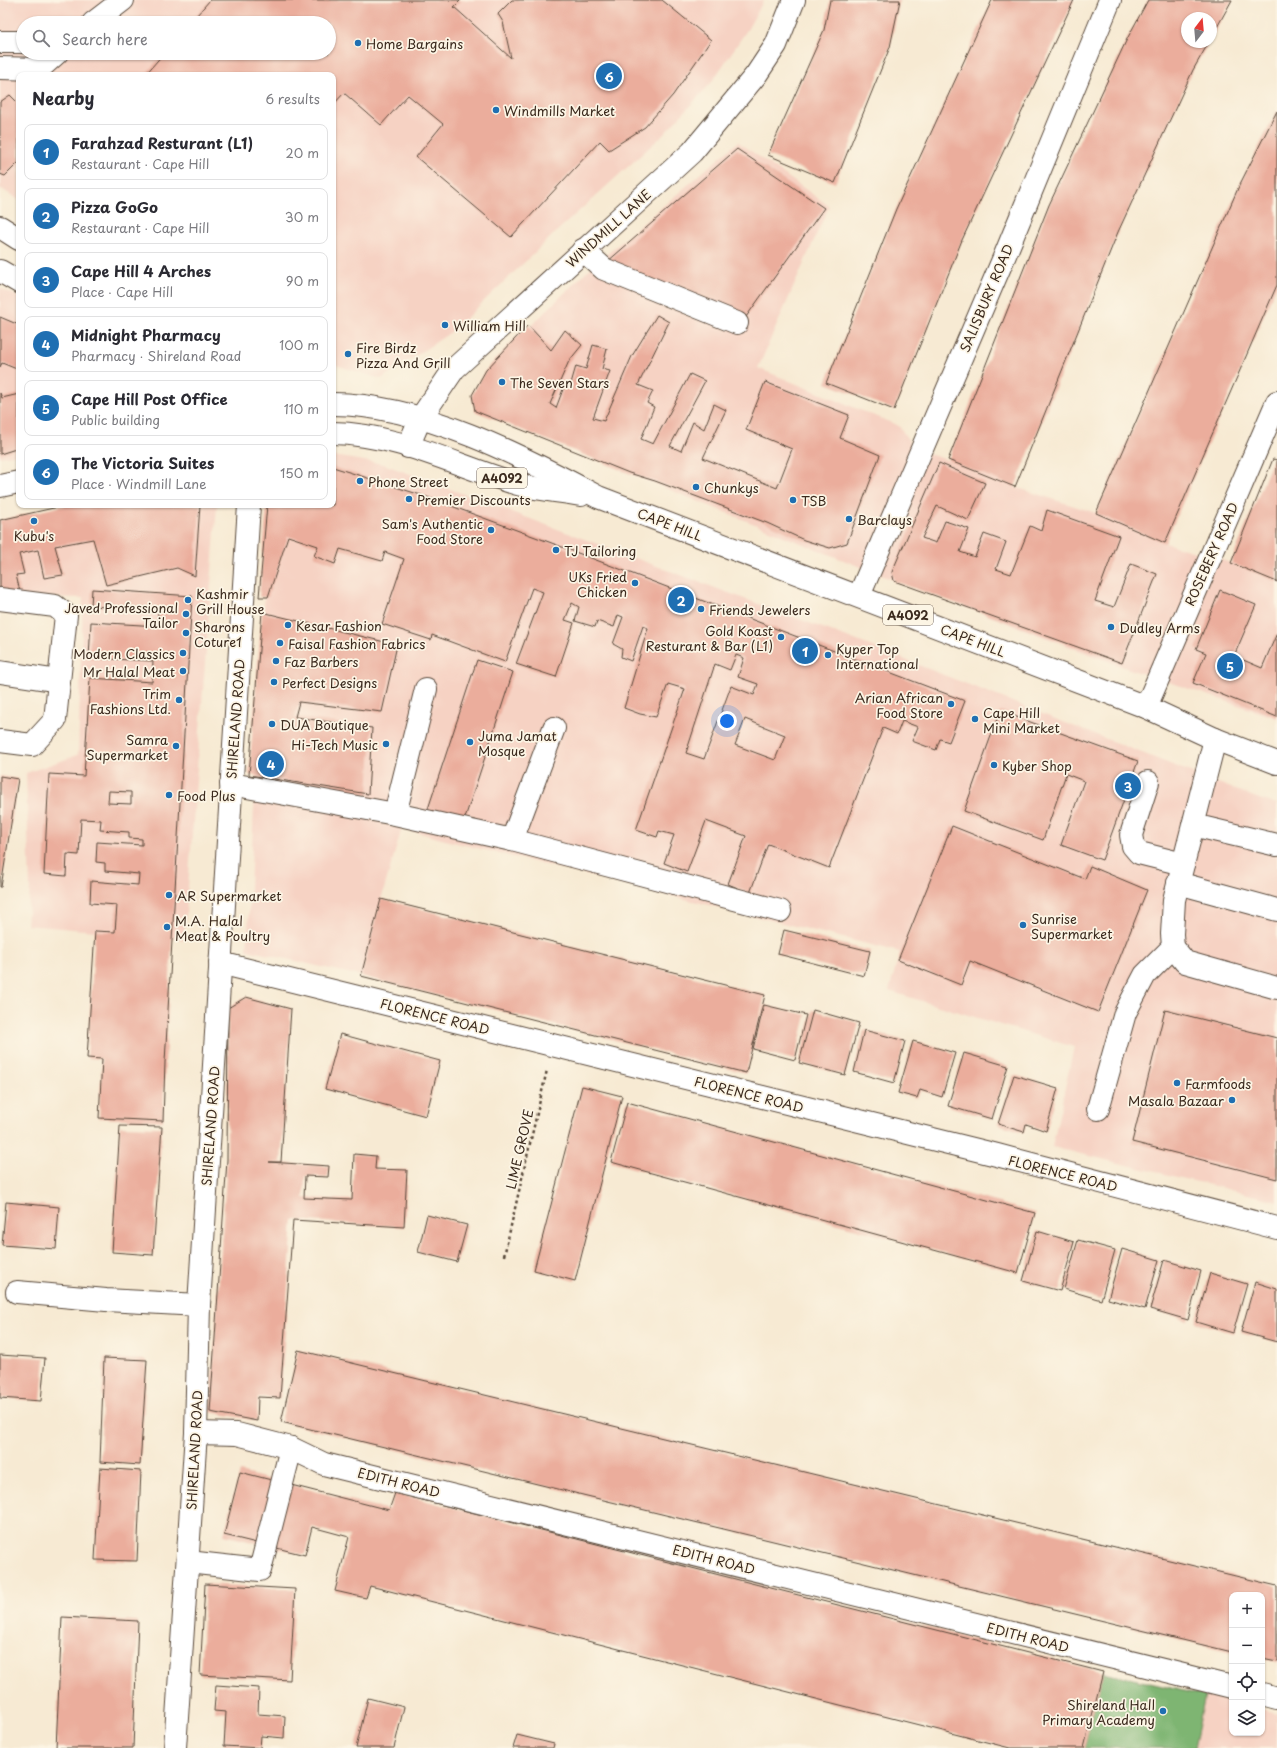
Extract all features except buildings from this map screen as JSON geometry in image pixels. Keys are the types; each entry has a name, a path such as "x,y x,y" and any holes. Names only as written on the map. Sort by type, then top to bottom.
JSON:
{"main road":[{"path":"102,16 123,0"},
{"name":"WINDMILL LANE","path":"408,447 420,419 454,369 692,152 756,75 776,45 794,0"},
{"name":"SALISBURY ROAD","path":"859,596 1004,255 1110,0"},
{"path":"0,42 16,42"},
{"path":"0,68 40,69 50,60"},
{"path":"0,227 16,237"},
{"path":"583,250 604,270 736,323"},
{"path":"0,271 16,280"},
{"name":"ROSEBERY ROAD","path":"1146,706 1277,402"},
{"name":"CAPE HILL","path":"336,404 354,404 399,412 463,433 530,460 598,497 1146,706 1215,739 1277,763"},
{"name":"CAPE HILL","path":"336,433 377,438 521,485 598,497"},
{"path":"0,486 16,483"},
{"name":"SHIRELAND ROAD","path":"175,1748 196,1433 199,1305 249,508"},
{"path":"0,599 55,606 66,615 55,720 32,745 0,741"},
{"path":"0,672 59,681"},
{"path":"395,814 426,690"},
{"path":"512,840 554,728"},
{"path":"1215,739 1174,900 1172,934 1174,947 1185,962 1277,988"},
{"path":"1148,782 1131,835 1133,846 1139,853 1180,874 1277,910"},
{"path":"231,784 395,814 512,840 780,911"},
{"path":"1193,825 1277,845"},
{"path":"1098,1109 1125,1013 1145,975 1174,947"},
{"name":"FLORENCE ROAD","path":"220,963 1005,1157 1277,1228"},
{"path":"17,1292 106,1300 199,1305"},
{"name":"EDITH ROAD","path":"196,1433 237,1434 291,1448 324,1464 1229,1686"},
{"path":"188,1562 260,1570 291,1448"},
{"path":"1265,1695 1277,1698"}],"path":[{"name":"LIME GROVE","path":"504,1256 553,1046"}],"shaded area":[{"path":"0,0 764,0 747,30 711,83 664,134 557,231 454,330 381,379 336,365 336,72 16,72 16,198 0,188"},
{"path":"738,142 829,206 758,368 899,426 915,450 948,460 1015,487 1096,513 1165,543 1225,561 1277,582 1277,718 1129,669 873,572 475,411 472,395 486,370 585,273"},
{"path":"0,288 16,296 16,454 0,457"},
{"path":"336,456 383,464 847,637 1259,799 1277,804 1277,1201 1052,1147 1074,1047 889,991 900,952 445,840 402,828 381,899 361,976 247,950 269,508 336,508"},
{"path":"57,508 217,508 184,940 176,938 27,925 30,888 26,773 78,755 83,598 0,596 0,522"},
{"name":"Shireland Hall Primary Academy","path":"1103,1672 1229,1701 1229,1736 1265,1736 1265,1710 1277,1713 1277,1748 1084,1748"}],"green space":[{"name":"Shireland Hall Primary Academy","path":"1103,1672 1205,1696 1194,1748 1084,1748"}],"place":[{"name":"Home Bargains","path":"358,43"},
{"name":"The Victoria Suites","path":"609,76"},
{"name":"Windmills Market","path":"496,110"},
{"name":"William Hill","path":"445,325"},
{"name":"Fire Birdz Pizza And Grill","path":"348,354"},
{"name":"The Seven Stars","path":"502,382"},
{"name":"Phone Street","path":"360,481"},
{"name":"Chunkys","path":"696,487"},
{"name":"Premier Discounts","path":"409,499"},
{"name":"TSB","path":"793,500"},
{"name":"Barclays","path":"849,519"},
{"name":"Kubu's","path":"34,521"},
{"name":"Sam's Authentic Food Store","path":"491,530"},
{"name":"TJ Tailoring","path":"556,550"},
{"name":"UKs Fried Chicken","path":"635,583"},
{"name":"Kashmir Grill House","path":"188,600"},
{"name":"Pizza GoGo","path":"681,600"},
{"name":"Friends Jewelers","path":"701,609"},
{"name":"Javed Professional Tailor","path":"186,614"},
{"name":"Kesar Fashion","path":"288,625"},
{"name":"Dudley Arms","path":"1111,627"},
{"name":"Sharons Coture1","path":"186,633"},
{"name":"Gold Koast Resturant & Bar (L1)","path":"781,637"},
{"name":"Faisal Fashion Fabrics","path":"280,643"},
{"name":"Farahzad Resturant (L1)","path":"805,651"},
{"name":"Modern Classics","path":"183,653"},
{"name":"Kyper Top International","path":"828,655"},
{"name":"Faz Barbers","path":"276,661"},
{"name":"Cape Hill Post Office","path":"1230,666"},
{"name":"Mr Halal Meat","path":"183,671"},
{"name":"Perfect Designs","path":"274,682"},
{"name":"Trim Fashions Ltd.","path":"179,700"},
{"name":"Arian African Food Store","path":"951,704"},
{"name":"Cape Hill Mini Market","path":"975,719"},
{"name":"DUA Boutique","path":"272,724"},
{"name":"Juma Jamat Mosque","path":"470,742"},
{"name":"Hi-Tech Music","path":"386,744"},
{"name":"Samra Supermarket","path":"176,746"},
{"name":"Midnight Pharmacy","path":"271,764"},
{"name":"Kyber Shop","path":"994,765"},
{"name":"Cape Hill 4 Arches","path":"1128,786"},
{"name":"Food Plus","path":"169,795"},
{"name":"AR Supermarket","path":"169,895"},
{"name":"Sunrise Supermarket","path":"1023,925"},
{"name":"M.A. Halal Meat & Poultry","path":"167,927"},
{"name":"Farmfoods","path":"1177,1083"},
{"name":"Masala Bazaar","path":"1232,1100"},
{"name":"Shireland Hall Primary Academy","path":"1163,1711"}]}
